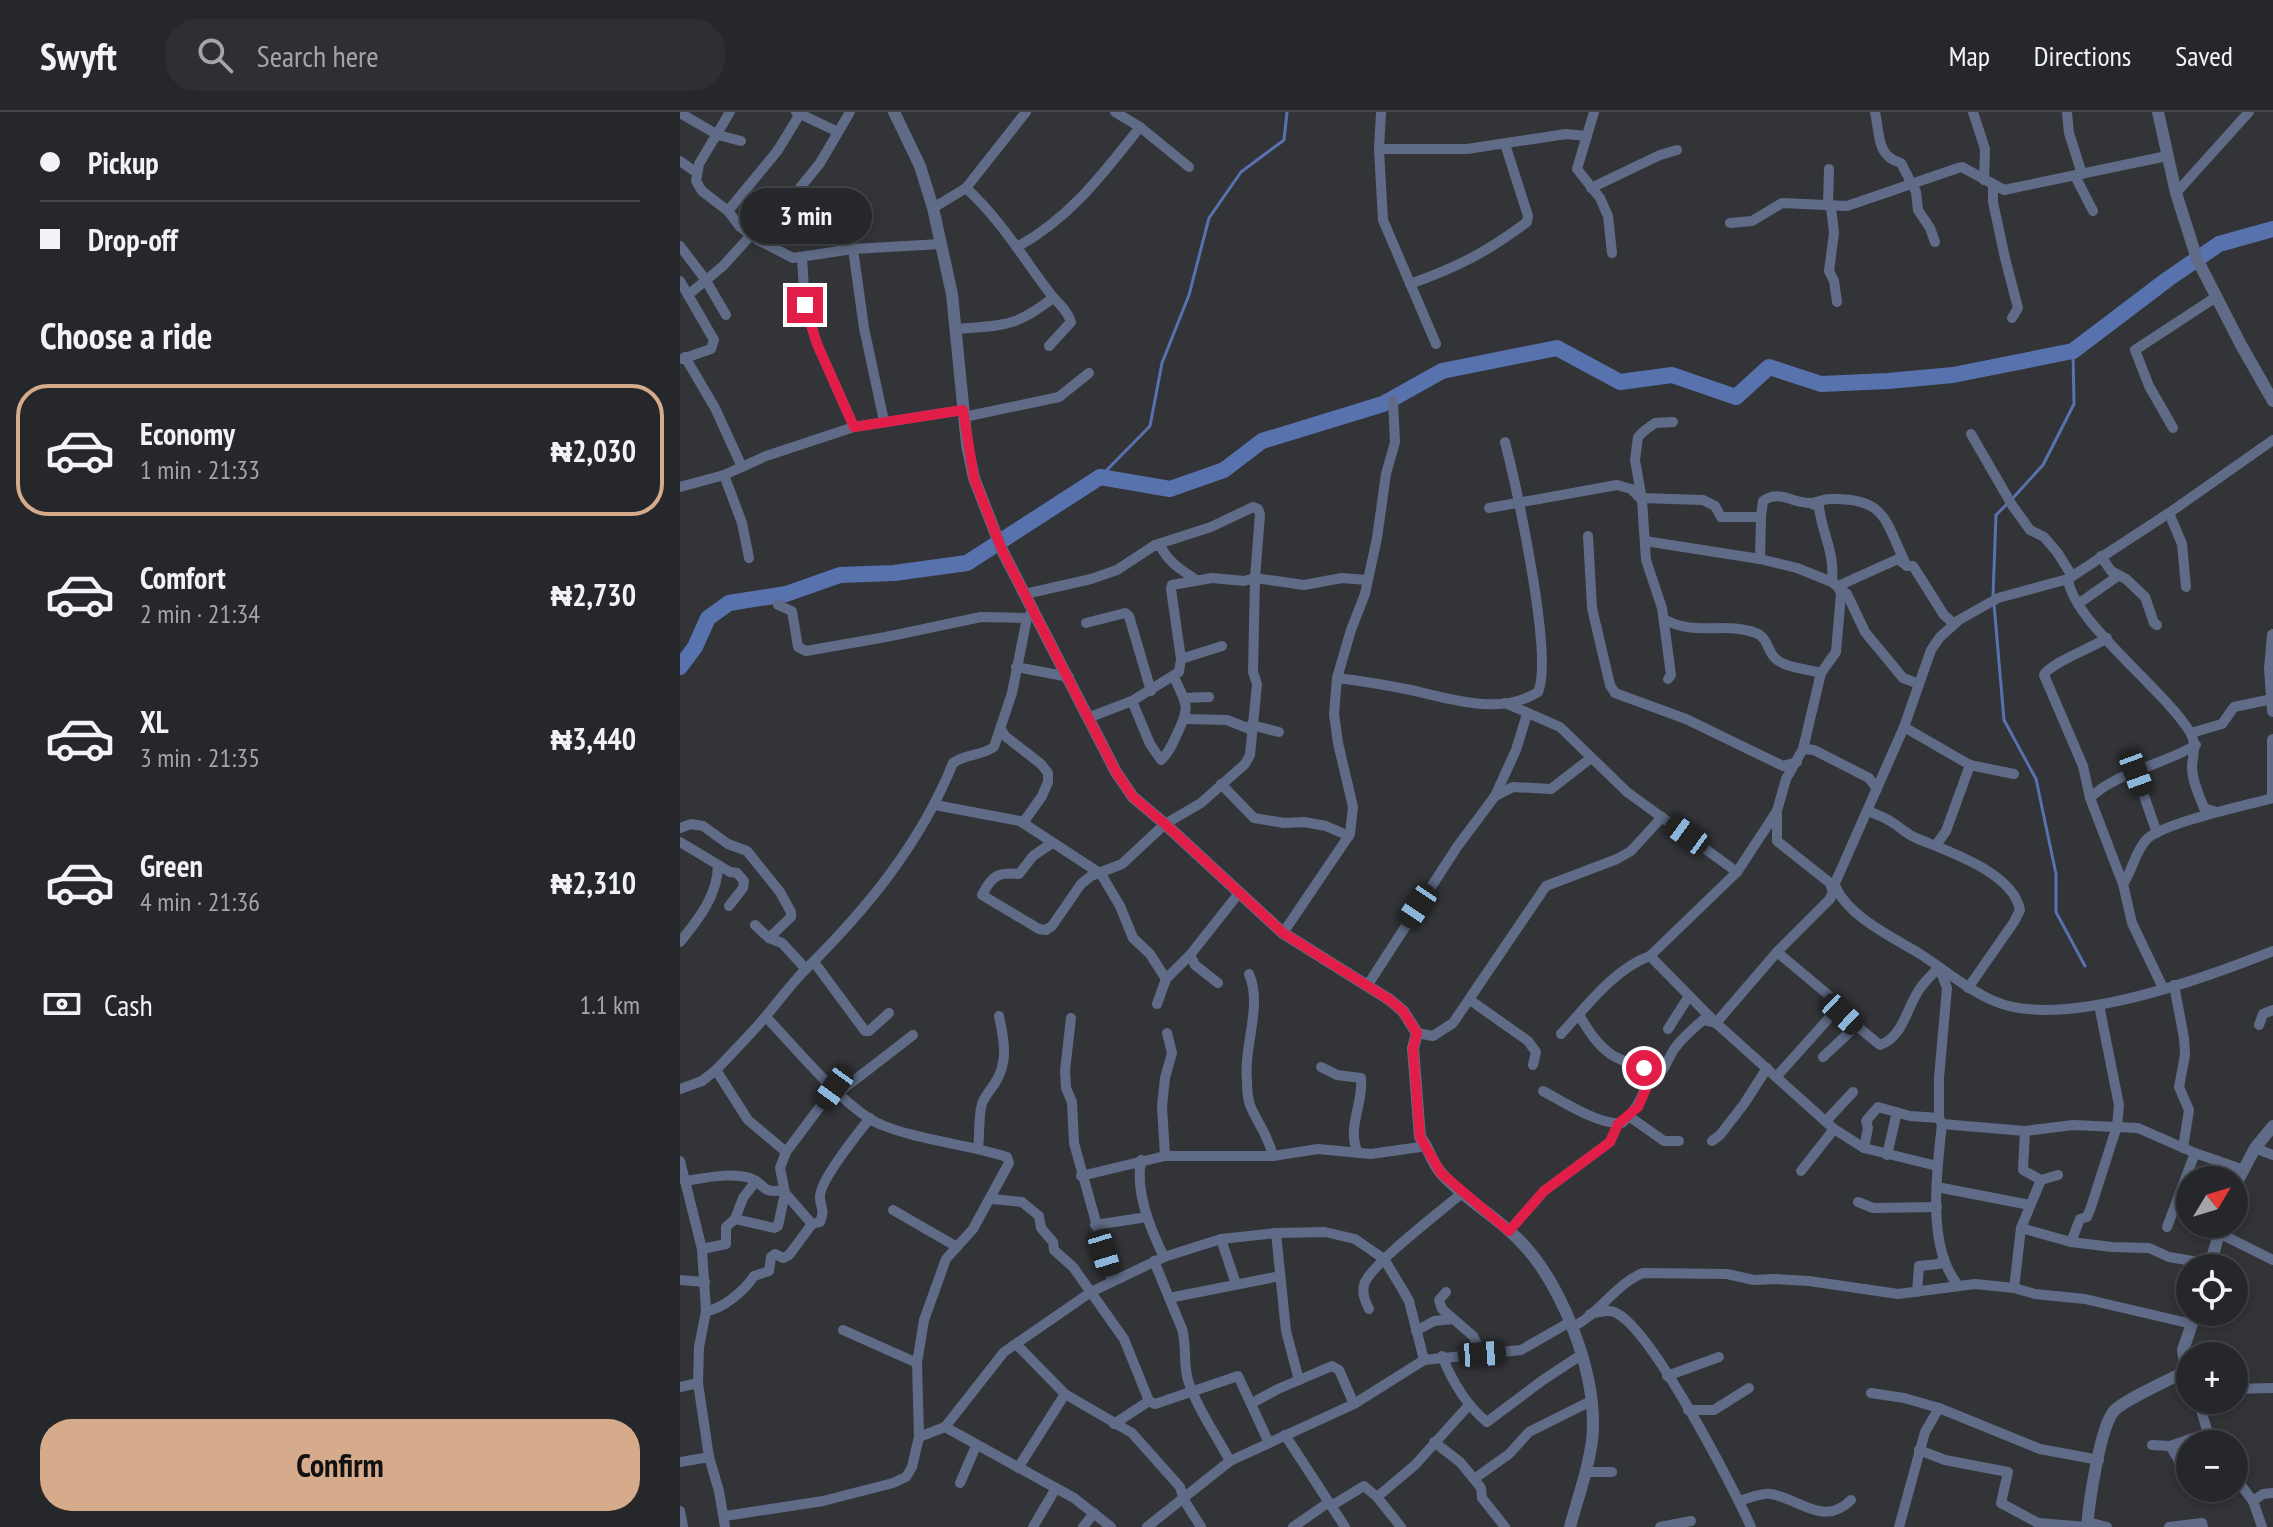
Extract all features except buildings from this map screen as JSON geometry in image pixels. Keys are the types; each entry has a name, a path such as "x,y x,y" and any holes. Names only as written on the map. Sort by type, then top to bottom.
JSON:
{"street":[{"path":"730,112 699,164 696,181 702,191 728,211 740,227 754,238 793,258 853,249 941,244"},
{"path":"688,295 754,238 820,163 836,131 850,112"},
{"path":"894,112 920,166 941,244 957,329 963,414 974,478 1002,550 1025,594 1030,614 1069,677 1116,772 1133,797 1283,933 1403,1011 1417,1033 1413,1052 1420,1137 1427,1146 1428,1155 1441,1173 1509,1231 1538,1262 1571,1325 1581,1355 1594,1427 1570,1527"},
{"path":"933,208 966,188 1026,112"},
{"path":"1115,112 1189,167"},
{"path":"1017,247 1042,233 1088,193 1136,125 1140,112"},
{"path":"1381,112 1379,149 1383,220 1436,344"},
{"path":"1594,112 1577,169 1600,198 1608,216 1612,253"},
{"path":"1875,112 1883,153 1888,159 1901,163 1913,185 1918,210 1935,242"},
{"path":"1973,112 1985,149 1988,183 2018,308 2012,318"},
{"path":"2067,112 2078,175 2093,211"},
{"path":"2158,112 2176,193 2199,263 2273,401"},
{"path":"2176,193 2249,112"},
{"path":"680,113 718,135 741,141"},
{"path":"728,211 778,150 798,113 836,131"},
{"path":"1379,149 1467,149 1566,134 1587,136"},
{"path":"1410,284 1443,273 1490,250 1527,222 1528,216 1505,144"},
{"path":"1591,188 1677,150"},
{"path":"1730,223 1752,221 1782,203 1847,206 1962,167 2004,190 2167,156"},
{"path":"681,165 697,173"},
{"path":"1829,169 1834,233 1829,271 1837,302"},
{"path":"966,188 987,207 1053,298 1065,308 1071,322 1049,346"},
{"path":"680,246 705,279 726,315"},
{"path":"853,249 864,328 884,421"},
{"path":"802,258 805,305 854,427"},
{"path":"680,281 714,340 711,349 682,358 715,408 742,467"},
{"path":"2173,428 2149,386 2135,350 2216,297"},
{"path":"957,329 1014,323 1031,315 1053,298"},
{"path":"680,487 724,475 854,427 884,421 963,414 1059,397 1089,373"},
{"path":"1283,933 1349,836 1353,807 1334,714 1337,678 1365,594 1377,538 1386,474 1395,442 1393,401"},
{"path":"1668,679 1671,675 1664,619 1646,560 1635,460 1638,437 1655,423 1673,422"},
{"path":"1971,434 2030,530 2044,537 2057,552 2070,577 2070,592 2078,604 2191,733 2196,745 2192,767 2196,784 2204,808 2216,812"},
{"path":"1716,1023 1777,952 1830,899 1904,727 1931,650 1954,624 1998,598 2070,577 2273,440"},
{"path":"1337,678 1465,702 1505,703 1535,695 1542,684 1540,635 1521,504 1505,442"},
{"path":"724,475 742,523 749,558"},
{"path":"1489,508 1617,485 1631,489 1640,498 1703,500 1715,506 1721,517 1761,517"},
{"path":"1760,559 1763,501 1775,495 1819,507 1819,519 1829,539 1835,584 1841,594 1836,652 1821,673 1803,749 1786,779 1777,811 1777,841 1834,885 1851,907 1968,988 1995,1002 2046,1012 2099,1005 2216,974 2273,951"},
{"path":"1812,504 1828,499 1872,504 1893,532 1907,566"},
{"path":"1025,594 1117,570 1155,545 1211,527 1253,507 1260,514 1253,672 1257,684 1250,755 1245,764 1201,803 1165,824 1136,854 1081,884 1046,930 1039,929 982,895 998,873 1019,874 1033,856 1052,843"},
{"path":"2169,513 2182,544 2186,587"},
{"path":"1588,536 1592,608 1610,685 1615,693 1686,719 1783,766 1798,761"},
{"path":"1645,541 1760,559 1797,568 1835,584 1847,594 1865,632 1903,678 1919,684"},
{"path":"1155,545 1161,547 1165,557 1196,580"},
{"path":"2101,556 2118,576 2126,579 2145,597 2157,625"},
{"path":"1835,584 1898,559 1907,566 1913,566 1944,615 1954,624"},
{"path":"2078,604 2118,576"},
{"path":"1090,717 1132,701 1179,672 1181,659 1172,585 1212,578 1244,581 1255,578 1304,585 1342,578 1367,580"},
{"path":"778,605 792,611 798,647 806,651 981,617 1030,614"},
{"path":"1086,623 1125,613 1129,616 1151,691"},
{"path":"680,1089 702,1081 716,1070 859,915 905,854 935,805 953,763 994,747 1012,693 1030,614"},
{"path":"1664,619 1679,628 1754,632 1762,636 1773,657 1780,662 1821,673"},
{"path":"2273,635 2270,668 2273,711"},
{"path":"2107,638 2049,668 2044,675 2083,766 2090,798 2123,884 2132,923 2169,986 2184,1038 2185,1055 2179,1087 2189,1110 2183,1148"},
{"path":"1181,659 1222,646"},
{"path":"1016,667 1069,677"},
{"path":"1132,701 1150,744 1161,760 1187,713 1174,677"},
{"path":"1184,698 1209,697"},
{"path":"2191,733 2222,724 2234,707 2272,699"},
{"path":"1505,703 1560,727 1610,778 1737,872"},
{"path":"1367,986 1457,847 1495,796 1516,750 1527,714"},
{"path":"1185,719 1227,720 1279,732"},
{"path":"1904,727 1970,765 2014,774"},
{"path":"1001,729 1048,773 1042,796 1023,823"},
{"path":"2123,884 2143,844 2157,833 2216,812 2273,797 2273,740"},
{"path":"2090,798 2101,787 2196,745"},
{"path":"1803,749 1814,750 1869,778 1877,789"},
{"path":"1495,796 1513,787 1551,789 1591,758"},
{"path":"1936,845 1946,831 1970,765"},
{"path":"2136,773 2157,833"},
{"path":"1221,784 1254,818 1326,826 1349,836"},
{"path":"935,805 1023,823 1101,874 1120,906 1133,938 1150,954 1166,979"},
{"path":"1561,1034 1630,965 1650,956 1737,872 1777,811"},
{"path":"1868,811 1991,874 2016,898 2019,905 2014,922 1968,988"},
{"path":"1417,1033 1433,1036 1453,1023 1546,886 1631,851 1662,817"},
{"path":"680,828 691,824 703,826 728,844 747,851 754,859 780,892 791,912 791,917 769,938"},
{"path":"680,857 686,855 685,845"},
{"path":"685,845 730,872 737,873 744,881 743,888 729,906"},
{"path":"680,942 705,909 718,865"},
{"path":"1157,1004 1166,979 1190,955 1239,893"},
{"path":"755,925 810,966 865,1031 889,1013"},
{"path":"1777,952 1832,998 1855,1027 1877,1044 1885,1044 1901,1027 1922,984 1939,967"},
{"path":"1190,955 1195,965 1218,983"},
{"path":"1650,956 1716,1023 1778,1075 1830,1125 1864,1148 1937,1166"},
{"path":"1939,967 1947,988 1939,1078 1938,1230 1947,1273 1958,1285"},
{"path":"1249,974 1252,984 1252,1026 1246,1055 1249,1103 1266,1131 1273,1156"},
{"path":"1668,1029 1689,996"},
{"path":"1470,1000 1528,1041 1536,1052 1533,1065"},
{"path":"2071,1242 2080,1219 2087,1217 2091,1207 2117,1126 2119,1105 2099,1005"},
{"path":"1778,1075 1838,1008"},
{"path":"2259,1025 2263,1014 2273,1010"},
{"path":"1579,1015 1600,1045 1614,1056 1644,1068 1651,1077"},
{"path":"978,1148 981,1108 986,1093 1003,1067 1005,1055 999,1016"},
{"path":"681,1166 702,1249 706,1311 699,1347 698,1383 709,1457 725,1521 823,1501 906,1477 912,1467 919,1437 917,1363 924,1320 946,1259 973,1229 1009,1163 1007,1157 978,1148 879,1125 836,1090 766,1017"},
{"path":"1071,1018 1065,1071 1066,1088 1072,1102 1074,1143 1112,1280"},
{"path":"1509,1231 1544,1191 1610,1142 1618,1124 1630,1117 1638,1107 1651,1077 1660,1074 1673,1051 1703,1020 1716,1023"},
{"path":"1823,1057 1855,1027"},
{"path":"1165,1156 1162,1106 1172,1053 1167,1033"},
{"path":"735,1219 774,1228 778,1226 785,1191 780,1168 786,1152 836,1090 913,1035"},
{"path":"1321,1067 1337,1075 1361,1078 1363,1090 1354,1127 1354,1143 1358,1153"},
{"path":"1712,1141 1744,1104 1767,1068"},
{"path":"716,1070 748,1120 786,1152"},
{"path":"1543,1091 1579,1111 1618,1124"},
{"path":"1801,1171 1853,1092"},
{"path":"1864,1148 1868,1128 1866,1121 1878,1107 1941,1121 2025,1131 2073,1125 2117,1126 2148,1131 2232,1166"},
{"path":"1887,1155 1897,1112"},
{"path":"1630,1117 1664,1141 1679,1141"},
{"path":"706,1311 715,1310 747,1287 754,1276 766,1274 771,1257 775,1254 783,1258 789,1255 812,1224 820,1222 824,1212 820,1198 827,1178 870,1118"},
{"path":"2246,1166 2255,1148 2273,1126"},
{"path":"2025,1131 2023,1170 2041,1180 2058,1175"},
{"path":"1081,1176 1165,1156 1273,1156 1318,1149 1371,1154 1427,1146"},
{"path":"2255,1148 2273,1155"},
{"path":"2167,1227 2195,1153"},
{"path":"1141,1160 1138,1177 1169,1298 1185,1340 1184,1366 1193,1392 1230,1461"},
{"path":"685,1181 730,1175 756,1181 763,1189 785,1191"},
{"path":"2014,1288 2021,1228 2041,1180"},
{"path":"702,1249 726,1244 726,1227 735,1219 743,1198 756,1181"},
{"path":"1937,1187 2030,1205"},
{"path":"785,1191 812,1224"},
{"path":"1369,1309 1364,1297 1364,1282 1384,1259 1462,1193"},
{"path":"992,1199 1022,1202 1039,1216 1041,1228 1053,1242 1054,1250 1073,1267 1124,1339 1149,1401 1155,1404 1238,1376 1269,1443"},
{"path":"1858,1202 1873,1208 1937,1207"},
{"path":"893,1210 957,1247"},
{"path":"1095,1225 1147,1217"},
{"path":"2021,1228 2071,1242 2149,1248 2176,1259"},
{"path":"919,1437 945,1427 1004,1352 1091,1292 1159,1259 1221,1239 1325,1232 1355,1239 1384,1259 1409,1301 1424,1360"},
{"path":"1276,1233 1286,1331 1299,1380"},
{"path":"2235,1238 2273,1260"},
{"path":"1221,1239 1236,1284"},
{"path":"1917,1292 1919,1266 1939,1264 1944,1258"},
{"path":"1147,1527 1230,1461 1354,1404 1424,1360 1521,1350 1583,1322 1632,1277 1643,1273 1727,1274 1754,1280 1809,1281 1898,1294 1958,1285 2014,1288 2035,1294 2176,1315"},
{"path":"1169,1298 1280,1276"},
{"path":"680,1280 705,1282"},
{"path":"1446,1292 1439,1303 1473,1336 1482,1354"},
{"path":"1589,1314 1608,1311 1625,1319 1644,1338 1688,1410 1751,1527"},
{"path":"1416,1331 1434,1321 1453,1319"},
{"path":"843,1330 917,1363"},
{"path":"1017,1345 1065,1394 1132,1433 1180,1487 1184,1500 1201,1527"},
{"path":"1442,1356 1449,1374 1469,1405 1484,1420 1491,1420 1581,1355"},
{"path":"1667,1376 1719,1357"},
{"path":"1252,1403 1332,1366 1339,1370 1354,1404"},
{"path":"2088,1524 2103,1434 2113,1411 2123,1403 2176,1381"},
{"path":"680,1387 698,1383"},
{"path":"1688,1410 1714,1410 1749,1388"},
{"path":"2248,1389 2273,1388"},
{"path":"1871,1393 1939,1408 2040,1449 2099,1460"},
{"path":"1018,1468 1065,1394"},
{"path":"1114,1424 1149,1401"},
{"path":"1474,1479 1509,1454 1529,1432 1591,1401"},
{"path":"1377,1497 1415,1465 1469,1405"},
{"path":"1899,1527 1925,1432 1939,1408"},
{"path":"945,1427 1056,1488 1111,1527"},
{"path":"1285,1435 1345,1527"},
{"path":"1434,1442 1460,1462 1481,1488 1482,1498 1505,1527"},
{"path":"2152,1445 2176,1444"},
{"path":"960,1483 976,1446"},
{"path":"2170,1446 2176,1456"},
{"path":"1919,1450 1945,1460 2008,1472 2001,1503 2038,1523 2107,1527"},
{"path":"680,1462 709,1457"},
{"path":"1585,1472 1612,1472"},
{"path":"1296,1526 1364,1486 1401,1527"},
{"path":"1033,1527 1056,1488"},
{"path":"1739,1501 1770,1493 1816,1516 1831,1517 1844,1510 1851,1500"},
{"path":"2253,1501 2263,1494 2273,1493"},
{"path":"2248,1494 2262,1527"},
{"path":"680,1511 683,1526"},
{"path":"1083,1527 1094,1513"},
{"path":"1660,1527 1691,1521"},
{"path":"2169,1527 2202,1523 2203,1527"}],"waterway":[{"path":"1100,477 1150,426 1162,363 1189,295 1209,218 1241,172 1284,140 1287,112"},
{"path":"680,667 695,647 708,618 729,603 786,594 840,575 894,573 967,563 1100,477 1170,489 1224,470 1262,441 1383,404 1442,371 1557,348 1620,382 1672,375 1736,397 1769,367 1821,384 1953,375 2073,351 2219,244 2273,229"},
{"path":"2012,499 2043,465 2074,404 2073,351"},
{"path":"1993,596 1996,515 2007,504"},
{"path":"1994,604 2004,720 2036,779 2056,874 2056,912 2085,966"}],"route":[{"path":"805,305 817,344 854,427 963,410 974,478 1002,550 1116,772 1133,797 1283,933 1403,1011 1417,1033 1413,1048 1420,1137 1441,1173 1462,1193 1509,1231 1544,1191 1610,1142 1618,1124 1630,1117 1638,1107 1651,1077 1644,1068"}]}
